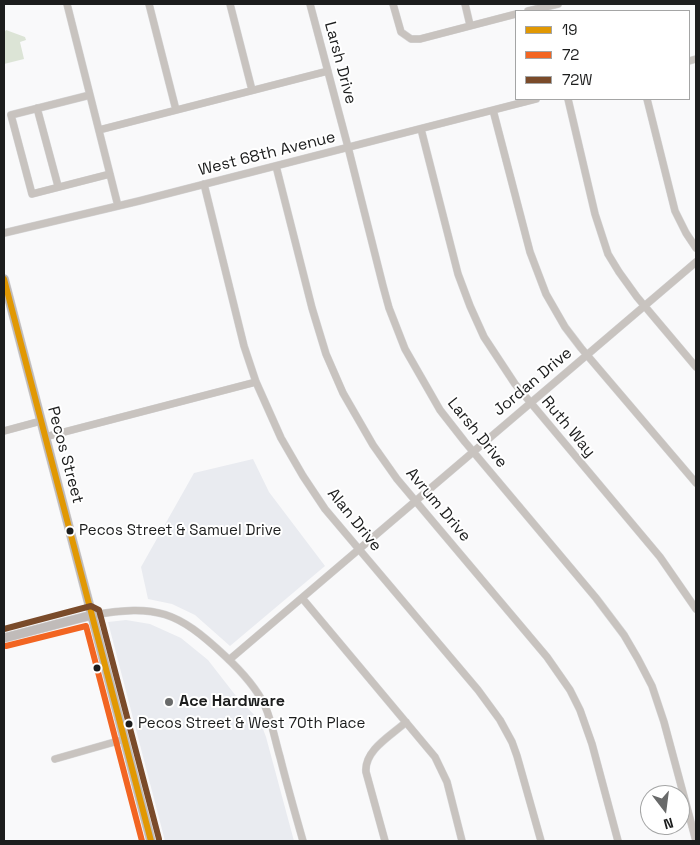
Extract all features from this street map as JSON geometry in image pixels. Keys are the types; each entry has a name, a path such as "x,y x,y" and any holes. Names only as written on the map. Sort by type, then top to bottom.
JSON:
{"main road":[{"name":"Pecos Street","path":"4,279 151,841"},
{"path":"4,638 92,614"}],"street":[{"path":"67,4 118,206"},
{"path":"148,4 176,110"},
{"path":"230,4 252,90"},
{"name":"Larsh Drive","path":"310,4 383,286 397,329 429,392 452,426 596,598 624,635 638,659 657,701 696,841"},
{"path":"393,4 401,32 411,40 515,14"},
{"path":"465,4 470,25"},
{"path":"545,9 558,4"},
{"path":"99,130 328,71"},
{"path":"90,95 10,115 32,194 110,174"},
{"name":"West 68th Avenue","path":"4,233 118,206 532,100"},
{"path":"568,100 595,214 605,247 624,279 696,367"},
{"path":"647,100 675,211 696,248"},
{"path":"37,108 58,186"},
{"path":"493,110 530,252 536,271 558,316 587,355 696,483"},
{"name":"Ruth Way","path":"421,129 458,274 470,306 493,353 530,403 660,557 696,609"},
{"name":"Avrum Drive","path":"276,166 312,308 333,372 347,400 373,445 415,501 547,657 570,690 580,710 592,744 618,841"},
{"name":"Alan Drive","path":"204,184 244,346 271,418 303,476 325,508 478,690 504,725 517,756 541,841"},
{"name":"Jordan Drive","path":"229,660 696,262"},
{"path":"45,437 256,382"},
{"path":"4,431 41,421"},
{"path":"302,598 439,763 462,841"},
{"path":"92,614 126,609 169,615 198,631 229,660 250,683 264,705 302,841"},
{"path":"385,841 366,772 366,764 374,751 406,722"},
{"path":"55,758 125,739"}],"shaded area":[{"path":"6,30 25,37 26,40 20,42 24,59 4,64 4,33"},
{"path":"253,459 269,492 325,566 230,646 195,615 172,604 148,599 141,567 194,473"},
{"path":"126,620 150,624 181,638 208,660 236,696 260,721 294,841 165,841 108,622"}],"transit line":[{"name":"19","path":"4,279 151,841"},
{"name":"72W","path":"4,629 91,606 99,610 159,839"},
{"name":"72","path":"6,646 86,626 142,841"}],"place":[{"name":"Pecos Street & Samuel Drive","path":"70,531"},
{"name":"Ace Hardware","path":"169,702"},
{"name":"Pecos Street & West 70th Place","path":"129,724"}]}
